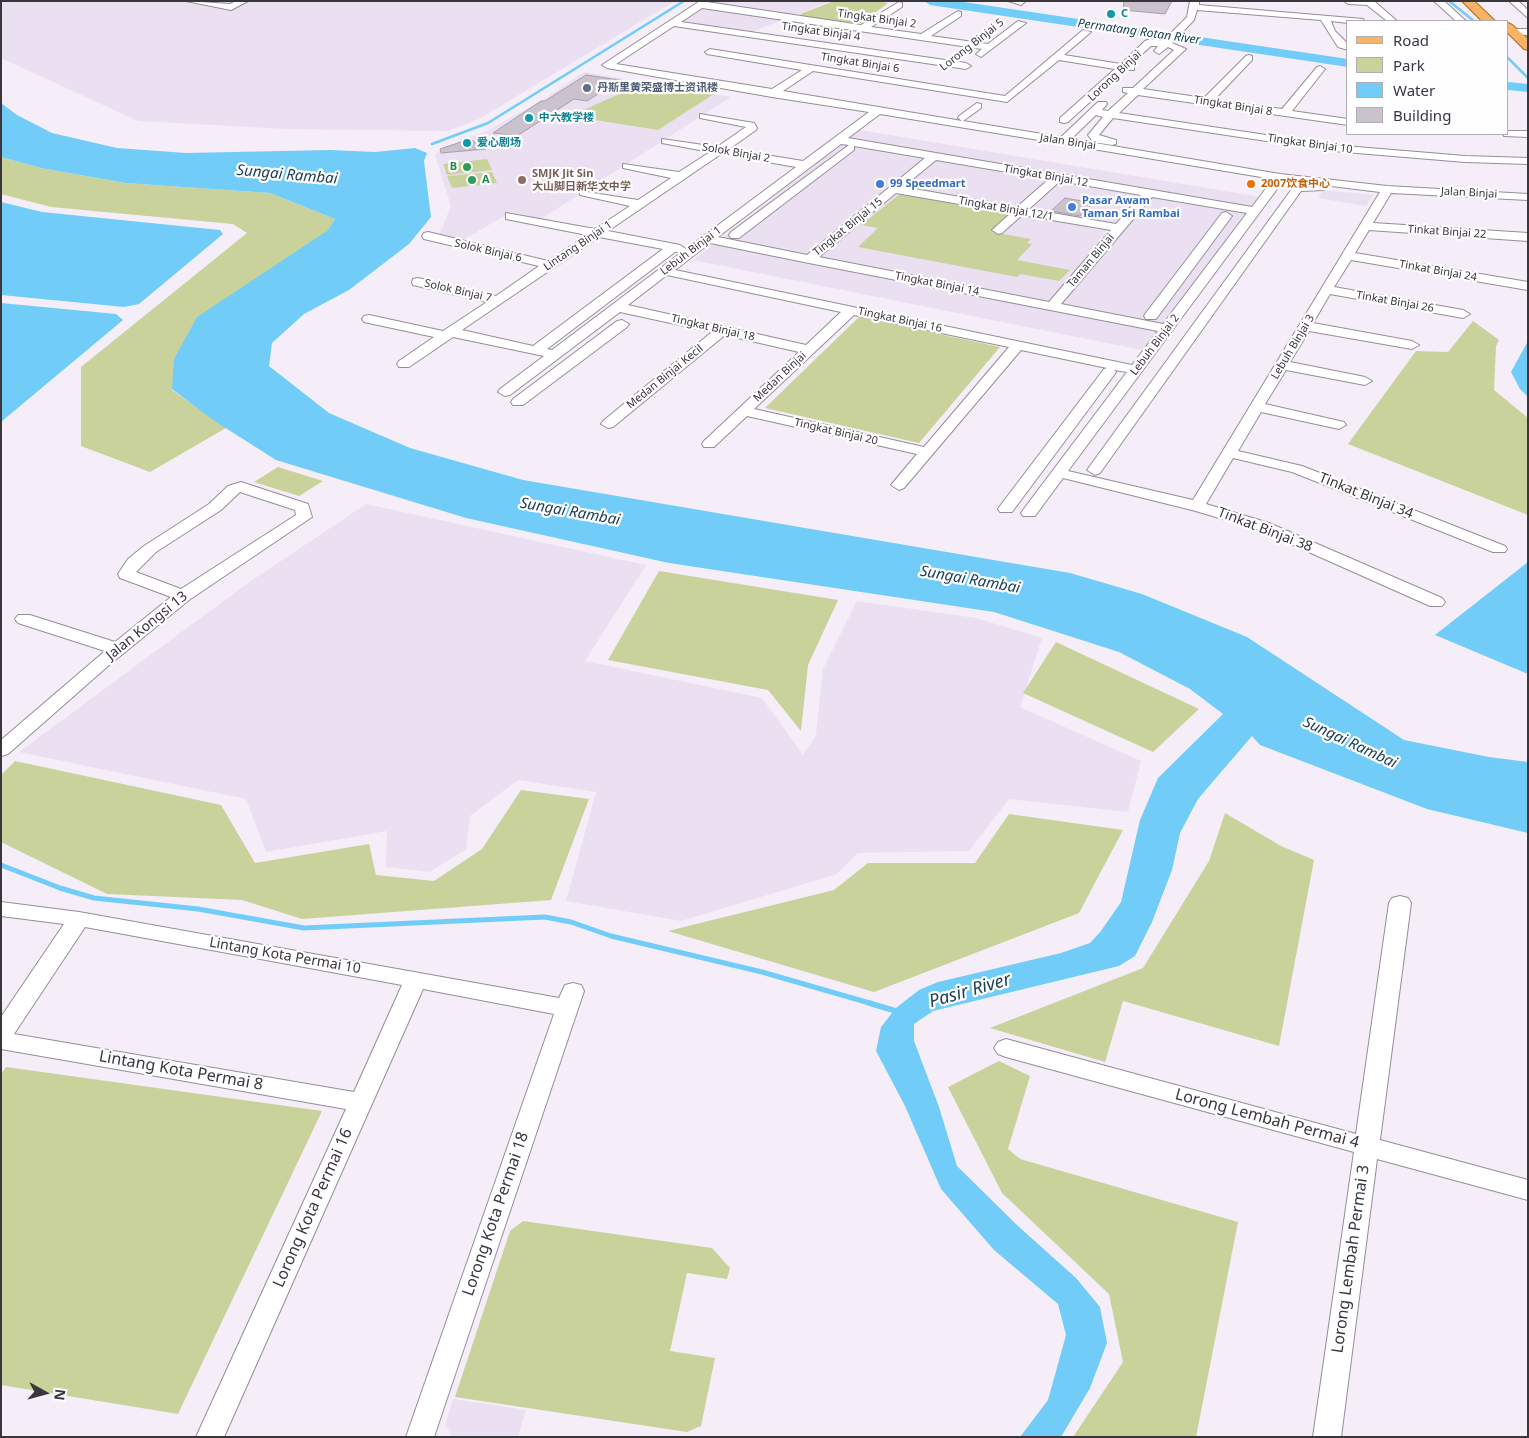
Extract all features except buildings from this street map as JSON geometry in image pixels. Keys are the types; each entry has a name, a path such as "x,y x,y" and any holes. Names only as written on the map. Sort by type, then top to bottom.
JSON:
{"main road":[{"path":"1467,1 1488,20"},
{"path":"1483,1 1501,20"},
{"path":"1510,32 1528,46"},
{"path":"1510,32 1528,57"}],"street":[{"path":"190,1 231,7 244,1"},
{"path":"1348,1 1368,2 1391,20"},
{"path":"1438,1 1460,20"},
{"path":"1513,1 1528,15"},
{"path":"704,3 608,63 610,67 770,90 874,113 1225,170 1248,177"},
{"name":"Tingkat Binjai 2","path":"704,3 990,47"},
{"path":"1195,4 1268,9 1325,19 1346,20"},
{"name":"Lorong Binjai","path":"1153,57 1191,18 1195,4"},
{"path":"862,28 899,5"},
{"path":"923,37 958,14"},
{"path":"1325,19 1330,32 1342,45 1346,46"},
{"name":"Tingkat Binjai 4","path":"672,23 966,66"},
{"name":"Lorong Binjai 5","path":"937,88 1022,23"},
{"path":"1056,57 1086,32"},
{"path":"1510,32 1528,32"},
{"path":"1064,120 1149,42 1168,43 1181,49 1111,114 1093,135 1094,138 1131,148 1344,180 1528,190"},
{"name":"Tingkat Binjai 6","path":"710,52 1007,99 1056,57"},
{"path":"1056,57 1123,67"},
{"path":"1206,102 1249,58"},
{"name":"Lorong Binjai","path":"1063,141 1140,69 1123,67"},
{"path":"770,90 811,68"},
{"path":"1284,114 1320,69"},
{"path":"671,71 736,86"},
{"name":"Tingkat Binjai 8","path":"1108,80 1118,89 1134,92 1346,122"},
{"path":"736,86 734,94 963,118 1008,129 1048,132"},
{"path":"792,91 857,114"},
{"name":"Tingkat Binjai 10","path":"1081,105 1111,114 1333,148 1465,159 1528,162"},
{"path":"963,118 977,106"},
{"name":"Lebuh Binjai 1","path":"505,392 708,239 733,219 803,155 821,153 874,113"},
{"path":"704,116 750,124 752,128"},
{"name":"Jalan Binjai","path":"937,124 1008,129 1063,141 1131,148 1225,170 1344,180 1385,192"},
{"name":"Lintang Binjai 1","path":"404,364 752,128"},
{"path":"1509,134 1528,134"},
{"name":"Solok Binjai 2","path":"666,140 719,150 803,155"},
{"name":"Tingkat Binjai 12","path":"838,140 1254,211"},
{"path":"735,235 850,148"},
{"path":"821,153 837,158"},
{"name":"Tingkat Binjai 15","path":"809,259 933,157"},
{"path":"627,166 681,176"},
{"name":"Lebuh Binjai 1","path":"536,350 780,169"},
{"name":"Lebuh Binjai 2","path":"1029,513 1280,176"},
{"path":"998,230 1057,178"},
{"path":"1298,188 1459,196 1528,204"},
{"name":"Lebuh Binjai 2","path":"1091,475 1298,188"},
{"name":"Tingkat Binjai 12/1","path":"894,189 1119,228"},
{"name":"Lebuh Binjai 3","path":"1197,506 1385,192"},
{"path":"584,193 639,204"},
{"name":"Taman Binjai","path":"1052,306 1149,193"},
{"name":"Jalan Binjai","path":"1459,196 1528,196"},
{"path":"510,216 692,251"},
{"path":"733,219 751,223"},
{"path":"1151,316 1222,220 1241,229"},
{"name":"Tinkat Binjai 22","path":"1366,226 1528,237"},
{"name":"Solok Binjai 6","path":"428,236 549,266"},
{"name":"Tingkat Binjai 14","path":"708,239 1167,329"},
{"name":"Tinkat Binjai 24","path":"1348,256 1528,286"},
{"name":"Tingkat Binjai 16","path":"664,271 1136,370"},
{"name":"Solok Binjai 7","path":"418,282 498,300"},
{"name":"Tinkat Binjai 26","path":"1327,290 1462,314"},
{"path":"1163,301 1184,305"},
{"name":"Tingkat Binjai 18","path":"617,307 809,350"},
{"name":"Medan Binjai","path":"710,444 851,310"},
{"path":"369,319 554,354"},
{"path":"518,402 622,324"},
{"path":"1305,326 1412,345"},
{"name":"Medan Binjai Kecil","path":"608,424 722,330"},
{"path":"584,332 605,337"},
{"path":"899,485 1018,345"},
{"path":"1282,365 1365,381"},
{"path":"1006,510 1109,372"},
{"path":"1257,407 1340,425"},
{"name":"Tingkat Binjai 20","path":"744,411 927,452"},
{"path":"1080,445 1107,452"},
{"name":"Tinkat Binjai 34","path":"1229,453 1297,469 1499,549"},
{"name":"Tinkat Binjai 38","path":"1059,473 1091,475 1263,526 1436,602"},
{"name":"Jalan Kongsi 13","path":"1,750 118,649 183,596 304,517 302,507 240,487 234,489 215,507 150,549 134,562 126,574 183,596"},
{"path":"24,619 118,649"},
{"name":"Lorong Lembah Permai 3","path":"1327,1437 1400,903"},
{"name":"Lintang Kota Permai 10","path":"1,909 79,919 416,980 570,1000"},
{"path":"1,1035 79,919"},
{"name":"Lorong Kota Permai 16","path":"210,1437 416,980"},
{"name":"Lorong Kota Permai 18","path":"420,1437 570,1000"},
{"name":"Lintang Kota Permai 8","path":"1,1040 361,1102"},
{"name":"Lorong Lembah Permai 4","path":"1006,1048 1528,1190"}],"shaded area":[{"path":"1,1 675,1 479,119 448,131 286,129 138,121 1,58"},
{"path":"711,1 831,1 744,35 672,24"},
{"name":"SMJK Jit Sin 大山脚日新华文中学","path":"584,72 731,97 541,219 511,212 463,240 439,235 451,206 435,155 442,148 488,130 541,101"},
{"path":"860,130 1260,197 1142,350 693,260"},
{"path":"1323,190 1374,195 1366,206 1318,198"},
{"path":"366,504 646,565 585,661 762,698 803,755 816,735 823,669 857,601 976,618 1042,638 1020,707 1141,761 1128,812 1009,799 969,851 858,853 837,874 681,921 566,901 596,792 518,780 470,816 466,849 430,872 386,867 387,831 266,852 246,799 19,752 248,583"},
{"path":"453,1399 526,1410 518,1437 453,1437 445,1425"}],"green space":[{"path":"834,1 876,1 888,3 862,23 854,24 808,18 800,14"},
{"path":"644,83 714,94 658,130 570,116"},
{"path":"1,157 41,168 125,183 270,193 335,219 327,231 172,390 226,428 150,472 81,446 81,367 247,233 233,224 51,207 1,194"},
{"name":"B","path":"487,159 492,170 447,175 443,164"},
{"name":"A","path":"492,172 497,183 452,188 447,176"},
{"path":"900,194 1010,214 992,232 1031,239 1027,243 1032,244 1017,260 1070,270 1059,281 1020,274 1017,277 858,247 878,228 861,225"},
{"path":"859,317 1000,347 919,443 765,408"},
{"path":"1473,321 1499,340 1496,346 1494,390 1528,418 1528,515 1348,444 1416,351 1448,352"},
{"path":"278,467 323,481 299,496 254,482"},
{"path":"659,571 838,600 808,665 801,731 768,690 608,660"},
{"path":"1056,642 1199,709 1153,752 1023,693"},
{"path":"15,761 221,805 255,863 369,844 376,875 434,881 482,849 521,790 589,799 551,900 302,919 242,900 107,894 1,842 1,775"},
{"path":"1225,813 1281,846 1314,860 1279,1046 1123,1001 1105,1062 990,1028 1143,968 1209,861"},
{"path":"1009,814 1123,830 1079,913 874,992 668,931 834,890 868,863 975,863"},
{"path":"999,1061 1030,1076 1008,1149 1020,1159 1238,1222 1196,1437 1073,1437 1123,1362 1109,1294 1002,1193 948,1087"},
{"path":"6,1067 322,1111 178,1414 1,1385 1,1074"},
{"path":"523,1221 712,1248 730,1268 727,1279 687,1273 670,1351 715,1358 701,1426 687,1432 455,1397 510,1231"}],"water":[{"path":"1,103 17,115 52,133 117,148 186,153 330,150 375,152 415,148 427,153 424,161 431,217 409,244 349,290 304,314 272,343 269,366 329,413 410,448 523,480 1070,573 1142,594 1247,637 1404,740 1489,757 1528,762 1528,833 1427,809 1260,745 1252,736 1198,799 1180,833 1172,870 1152,922 1135,956 1119,966 933,1011 914,1024 914,1041 939,1107 957,1166 1018,1226 1076,1278 1100,1307 1107,1343 1090,1388 1061,1437 1020,1437 1048,1400 1066,1335 1058,1304 994,1250 941,1189 905,1106 876,1051 881,1027 896,1008 919,990 938,982 1061,953 1090,943 1101,931 1121,902 1140,820 1158,778 1223,714 1190,689 1119,652 994,612 669,563 466,518 276,460 213,420 172,389 174,359 197,317 327,231 335,219 270,193 125,183 41,168 1,157"},
{"path":"1,202 42,212 220,230 223,234 139,304 124,307 1,295"},
{"path":"1,303 116,314 123,320 1,422"},
{"path":"1528,341 1528,397 1520,389 1511,372"},
{"path":"1528,562 1528,674 1435,635"}],"waterway":[{"path":"432,144 488,123 684,1"},
{"name":"Permatang Rotan River","path":"930,1 1346,63"},
{"path":"1449,1 1473,20"},
{"path":"1509,59 1528,78"},
{"name":"Permatang Rotan River","path":"1509,86 1528,88"},
{"path":"1,865 60,888 94,898 198,909 304,928 545,917 571,922 611,936 762,972 873,1004"},
{"path":"869,1003 899,1012"}],"place":[{"name":"C","path":"1111,14"},
{"name":"丹斯里黄荣盛博士资讯楼","path":"587,88"},
{"name":"中六教学楼","path":"529,118"},
{"name":"爱心剧场","path":"467,143"},
{"name":"B","path":"467,167"},
{"name":"A","path":"472,180"},
{"name":"SMJK Jit Sin 大山脚日新华文中学","path":"522,180"},
{"name":"99 Speedmart","path":"880,184"},
{"name":"2007饮食中心","path":"1251,184"},
{"name":"Pasar Awam Taman Sri Rambai","path":"1072,207"}],"water label":[{"name":"Sungai Rambai","path":"287,175"},
{"name":"Sungai Rambai","path":"570,512"},
{"name":"Sungai Rambai","path":"970,580"},
{"name":"Sungai Rambai","path":"1350,743"},
{"name":"Pasir River","path":"970,991"}]}
